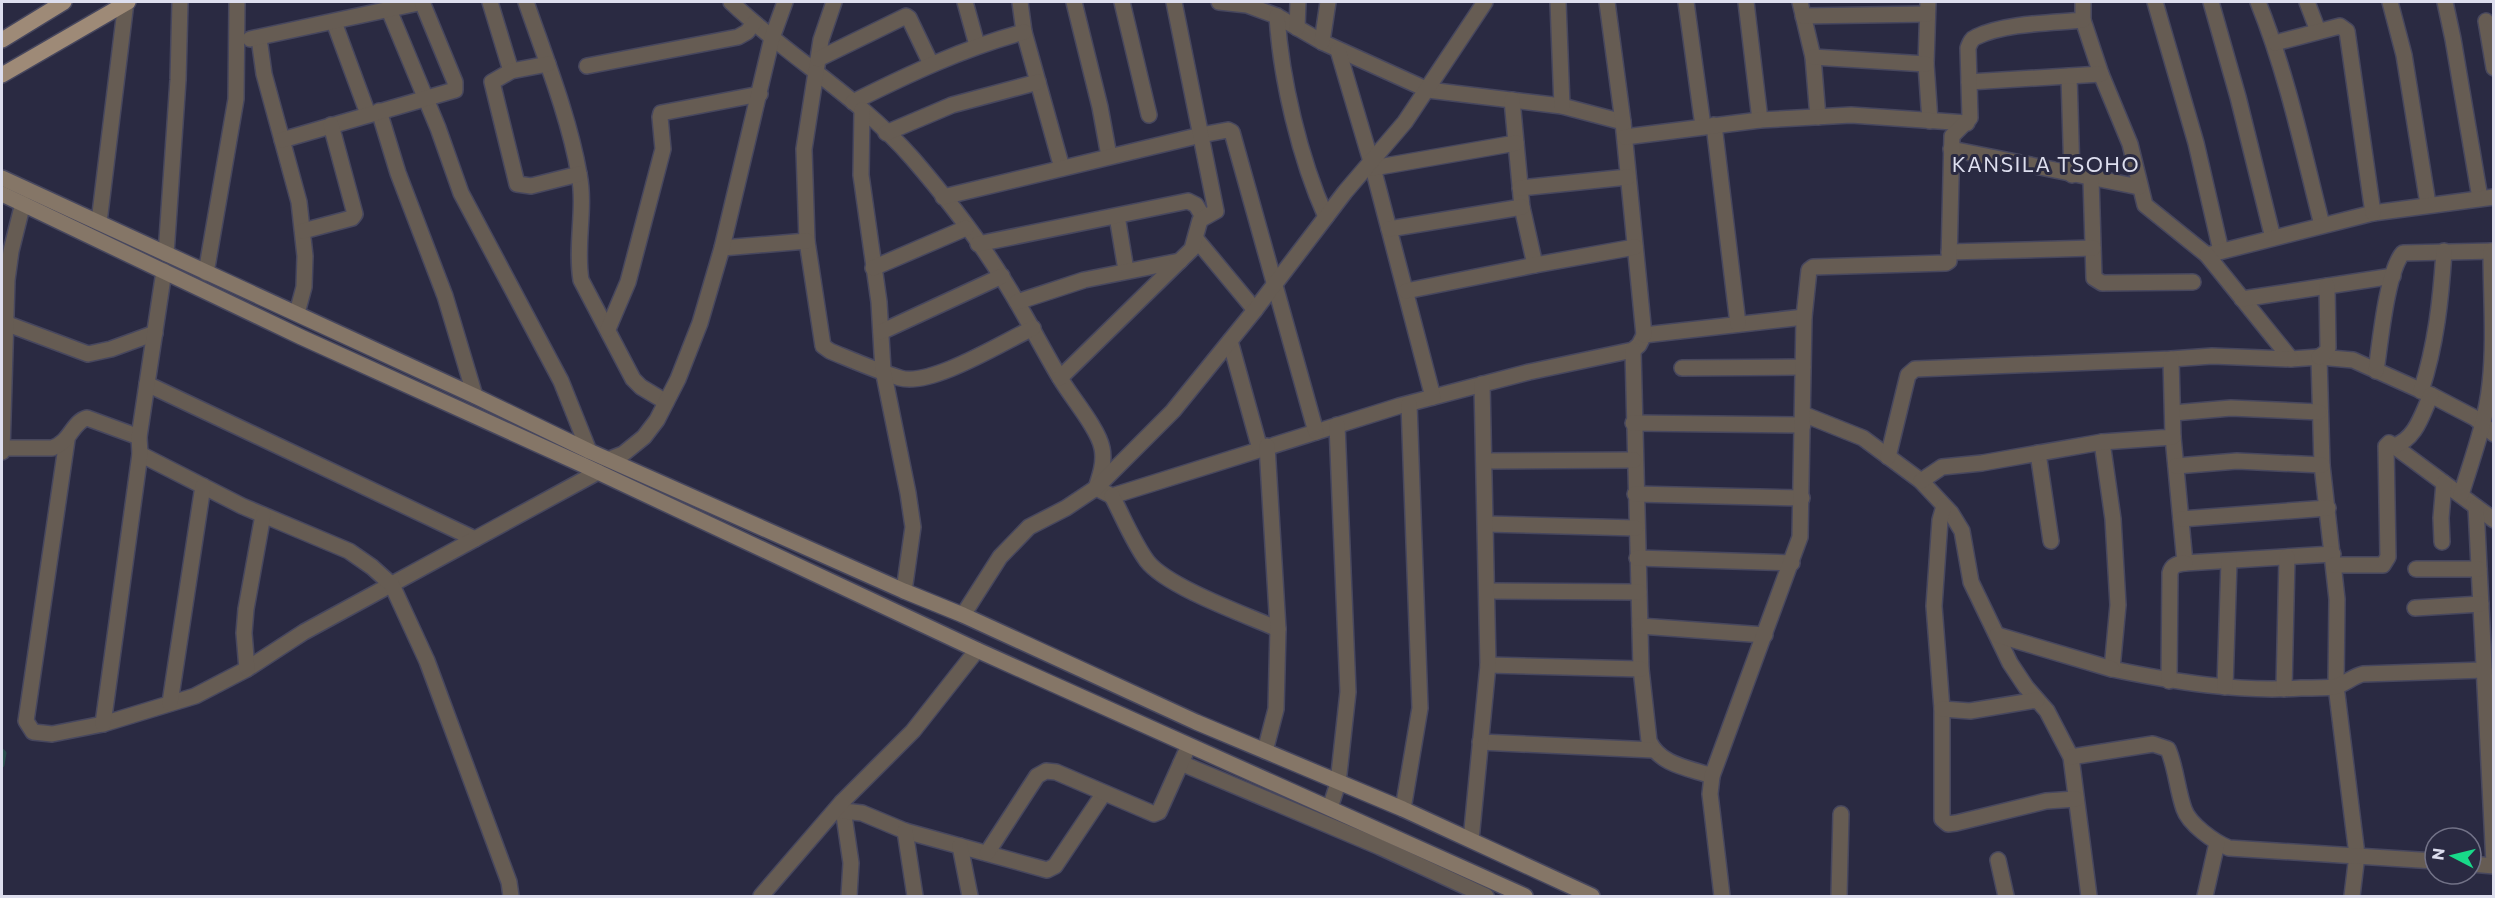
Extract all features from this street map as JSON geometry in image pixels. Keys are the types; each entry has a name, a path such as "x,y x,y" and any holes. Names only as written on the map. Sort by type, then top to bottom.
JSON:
{"main road":[{"path":"2,40 64,2"},
{"path":"2,75 127,2"},
{"path":"2,178 297,313 589,451 963,615 1265,751 1402,809 1592,897"},
{"path":"2,194 484,422 598,472 977,650 1525,897"}],"street":[{"path":"99,222 127,2"},
{"path":"166,254 178,80 180,2"},
{"path":"206,273 236,99 237,2"},
{"path":"237,41 423,2 456,87 455,90 282,140"},
{"path":"490,2 511,71"},
{"path":"526,2 548,64 579,174 581,280 633,379 641,387 666,402"},
{"path":"731,2 772,38 817,65 913,159 943,197 1002,276 1060,378 1089,423 1102,448 1102,469 1096,488"},
{"path":"610,459 623,454 644,437 678,379 700,323 722,248 772,38 785,2"},
{"path":"834,2 821,40 804,149 807,241 823,346 830,351 900,378 918,380 932,376 1033,328"},
{"path":"965,2 977,45"},
{"path":"1020,2 1024,32 1062,168"},
{"path":"1074,2 1100,106 1109,156"},
{"path":"1122,2 1149,115"},
{"path":"1060,378 1192,249 1196,239 1195,231 1203,217 1216,211 1174,2"},
{"path":"1219,2 1247,3 1277,16 1338,50 1428,90 1562,106 1624,129 1851,115 1967,123"},
{"path":"1297,28 1298,2"},
{"path":"1322,42 1329,2"},
{"path":"963,615 1000,557 1029,527 1066,508 1096,488 1173,411 1255,310 1326,217 1372,165 1405,122 1485,2"},
{"path":"1558,2 1562,106"},
{"path":"1607,2 1624,129 1644,335 1633,350 1633,423 1641,669 1649,741 1653,750 1663,760 1712,776"},
{"path":"1686,2 1708,125 1738,324"},
{"path":"1746,2 1760,120"},
{"path":"2083,2 2084,20 2101,74 2130,144 2145,205 2214,253 2373,213 2487,198 2445,2"},
{"path":"2155,2 2196,143 2214,253 2242,299 2290,359"},
{"path":"2211,2 2238,97 2272,238"},
{"path":"2258,2 2275,43 2322,225"},
{"path":"2307,2 2318,31"},
{"path":"2390,2 2404,55 2428,204"},
{"path":"1818,117 1813,57 1802,9 1927,8 1926,64 1930,121"},
{"path":"389,10 461,193 512,285 561,381 589,451"},
{"path":"817,65 906,16 931,64"},
{"path":"1277,16 1282,63 1293,117 1326,217"},
{"path":"1722,897 1710,794 1712,776 1800,537 1804,317 1809,270 1813,267 1942,264 1949,261 1952,136 1970,118 1968,48 1971,41 1976,37 2001,30 2084,20"},
{"path":"2486,21 2493,68"},
{"path":"334,22 374,112 445,296 475,396"},
{"path":"587,66 738,37 747,32 754,23"},
{"path":"2275,43 2340,26 2347,31 2373,213"},
{"path":"857,106 931,64 977,45 1024,32"},
{"path":"259,38 264,74 299,202 305,256 304,286 297,313"},
{"path":"1338,50 1372,165 1433,397"},
{"path":"1813,57 1926,64"},
{"path":"548,64 511,71 492,82 517,184 531,186 579,174"},
{"path":"1969,82 2101,74"},
{"path":"2069,76 2072,175"},
{"path":"886,133 952,105 1038,82"},
{"path":"608,329 628,282 663,149 661,113 760,94"},
{"path":"1512,100 1522,207 1535,265"},
{"path":"857,106 861,175 881,332 883,370 913,527 904,591"},
{"path":"303,231 354,218 355,214 331,125"},
{"path":"943,197 1109,156 1228,130 1234,137 1316,432"},
{"path":"1372,165 1516,143"},
{"path":"1951,148 2072,175 2139,187"},
{"path":"1520,188 1628,177"},
{"path":"2091,178 2094,278 2097,282 2193,282"},
{"path":"978,244 1188,201 1196,205 1203,217"},
{"path":"23,203 11,251 4,313 2,450 52,448 67,440"},
{"path":"1389,229 1522,207"},
{"path":"1117,216 1126,270"},
{"path":"873,268 966,228"},
{"path":"1196,239 1255,310"},
{"path":"722,248 807,241"},
{"path":"1406,291 1635,247"},
{"path":"1949,252 2093,248"},
{"path":"2394,446 2409,438 2426,393 2441,299 2444,251"},
{"path":"2376,370 2393,276 2397,260 2403,253 2492,251 2492,384 2488,429 2461,495"},
{"path":"1017,302 1084,280 1180,261"},
{"path":"103,724 140,454 139,436 164,271"},
{"path":"881,332 1002,276"},
{"path":"2242,299 2393,276"},
{"path":"2319,357 2328,348 2327,286"},
{"path":"4,313 88,354 111,349 155,333"},
{"path":"1644,335 1804,317"},
{"path":"1230,341 1264,448 1278,629 1276,709 1265,751"},
{"path":"1112,496 1433,397 1529,372 1633,350"},
{"path":"1888,457 1908,375 1915,369 2171,360 2212,356 2290,359 2319,357 2353,360 2426,393 2488,429"},
{"path":"2319,357 2322,465 2337,599 2336,686 2357,855 2352,897"},
{"path":"2171,360 2173,437 2185,563"},
{"path":"1682,368 1803,367"},
{"path":"147,384 475,539"},
{"path":"1471,840 1488,665 1482,384"},
{"path":"1402,809 1420,708 1409,404"},
{"path":"2173,413 2231,408 2319,412"},
{"path":"139,436 87,418 78,423 67,440 27,722 33,732 52,734 103,724 195,696 247,669 304,632 598,472"},
{"path":"1633,423 1803,420 1863,438 1921,481 1944,506 1962,531 1971,582 2010,663 2061,735 2071,757 2089,897"},
{"path":"1330,808 1338,783 1348,692 1337,425"},
{"path":"1921,481 1942,467 2102,442 2173,437"},
{"path":"2102,442 2113,519 2118,605 2112,669"},
{"path":"2169,681 2170,573 2176,565 2287,557 2383,565 2386,562 2387,444 2394,446 2493,520"},
{"path":"2038,453 2051,541"},
{"path":"140,454 263,515 348,551 372,567 392,585 427,661 509,882 511,897"},
{"path":"1484,461 1634,460"},
{"path":"2176,466 2237,461 2322,465"},
{"path":"2442,542 2441,518 2444,483"},
{"path":"170,703 203,486"},
{"path":"1096,488 1112,496 1147,560 1156,570 1180,585 1278,629"},
{"path":"1635,494 1802,498"},
{"path":"1944,506 1940,520 1934,606 1942,710 1942,819 1948,824 2046,801 2076,800"},
{"path":"2476,507 2481,604 2488,636 2484,670 2493,865"},
{"path":"2181,519 2328,508"},
{"path":"247,669 244,633 246,609 263,515"},
{"path":"1486,524 1636,528"},
{"path":"2284,689 2287,557"},
{"path":"1638,558 1792,563"},
{"path":"2225,687 2229,561"},
{"path":"2416,569 2479,569"},
{"path":"1487,591 1639,592"},
{"path":"2415,608 2481,604"},
{"path":"1640,626 1765,635"},
{"path":"1997,635 2112,669 2169,681 2225,687 2284,689 2336,686 2353,676 2363,674 2484,670"},
{"path":"768,894 842,806 913,731 977,650"},
{"path":"1488,665 1641,669"},
{"path":"1942,710 1970,711 2037,700"},
{"path":"1480,742 1653,750"},
{"path":"2071,757 2153,744 2168,749 2184,811 2205,834 2229,848 2423,860"},
{"path":"987,853 1037,776 1046,771 1056,772 1150,814 1159,812 1189,745"},
{"path":"1181,763 1380,847 1486,897"},
{"path":"842,806 905,831 1047,870 1052,869 1104,794"},
{"path":"842,806 851,863 849,897"},
{"path":"1839,897 1841,814"},
{"path":"905,831 915,897"},
{"path":"2205,897 2217,843"},
{"path":"960,846 970,897"},
{"path":"1998,860 2006,897"}],"waterway":[{"path":"2,751 4,753 2,765"}],"district":[{"name":"KANSILA TSOHO","path":"2046,165"}]}
